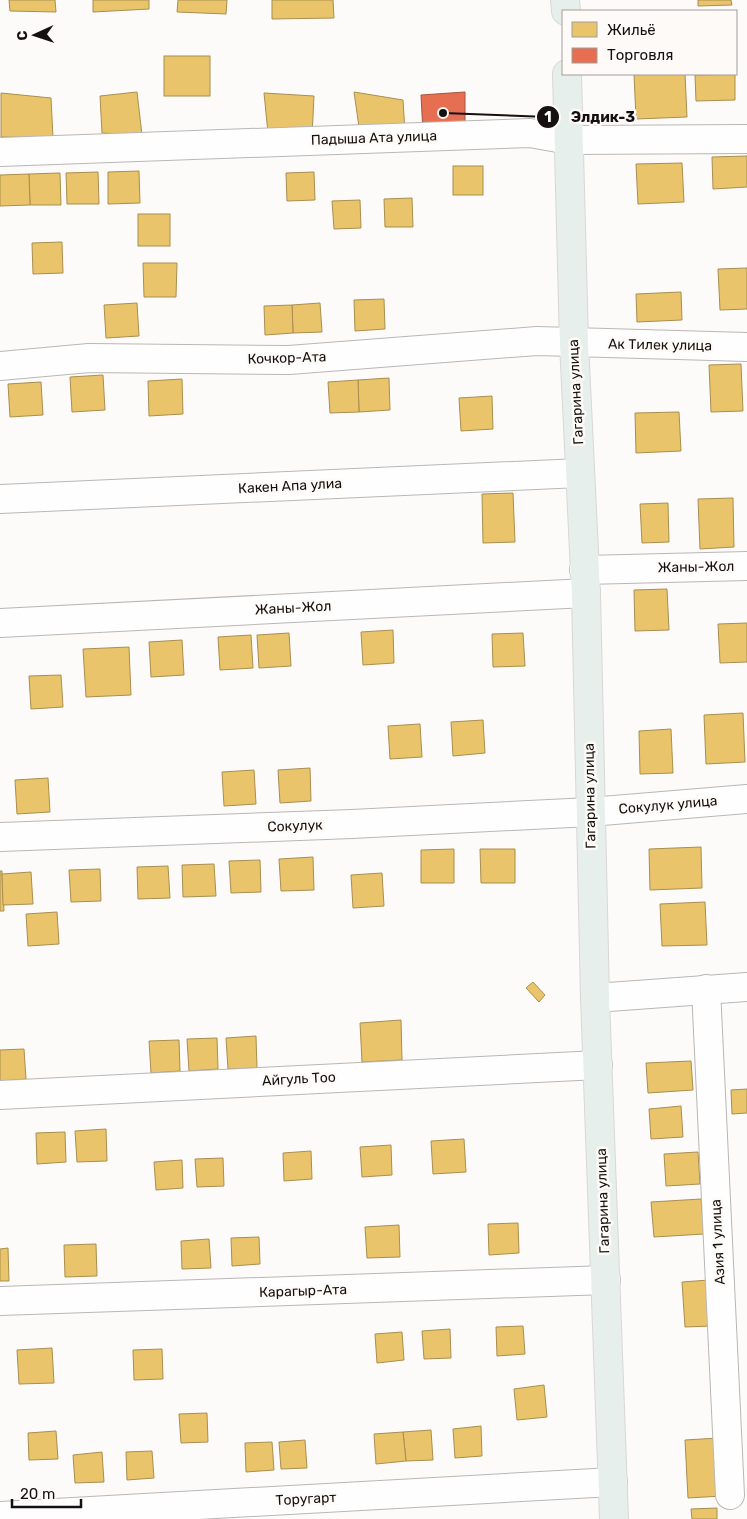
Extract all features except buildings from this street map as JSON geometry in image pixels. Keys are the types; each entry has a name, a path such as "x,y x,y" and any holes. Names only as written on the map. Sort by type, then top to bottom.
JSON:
{"main road":[{"name":"Гагарина улица","path":"567,75 574,343 585,581 595,998 614,1519"}],"street":[{"name":"Падыша Ата улица","path":"0,152 530,133 569,140 747,139"},
{"name":"Кочкор-Ата","path":"0,366 89,358 289,360 537,341 574,343"},
{"name":"Ак Тилек улица","path":"574,343 747,347"},
{"name":"Какен Апа улиа","path":"0,499 580,473"},
{"name":"Жаны-Жол","path":"0,623 585,581 747,566"},
{"name":"Сокулук улица","path":"590,812 747,799"},
{"name":"Сокулук","path":"0,837 352,824 590,812"},
{"path":"595,998 747,987"},
{"name":"Азия 1 улица","path":"706,990 730,1495"},
{"name":"Айгуль Тоо","path":"0,1095 598,1064"},
{"name":"Карагыр-Ата","path":"0,1301 606,1280"},
{"name":"Торугарт","path":"0,1516 613,1482"}],"place":[{"name":"Элдик-3","path":"443,113"}]}
